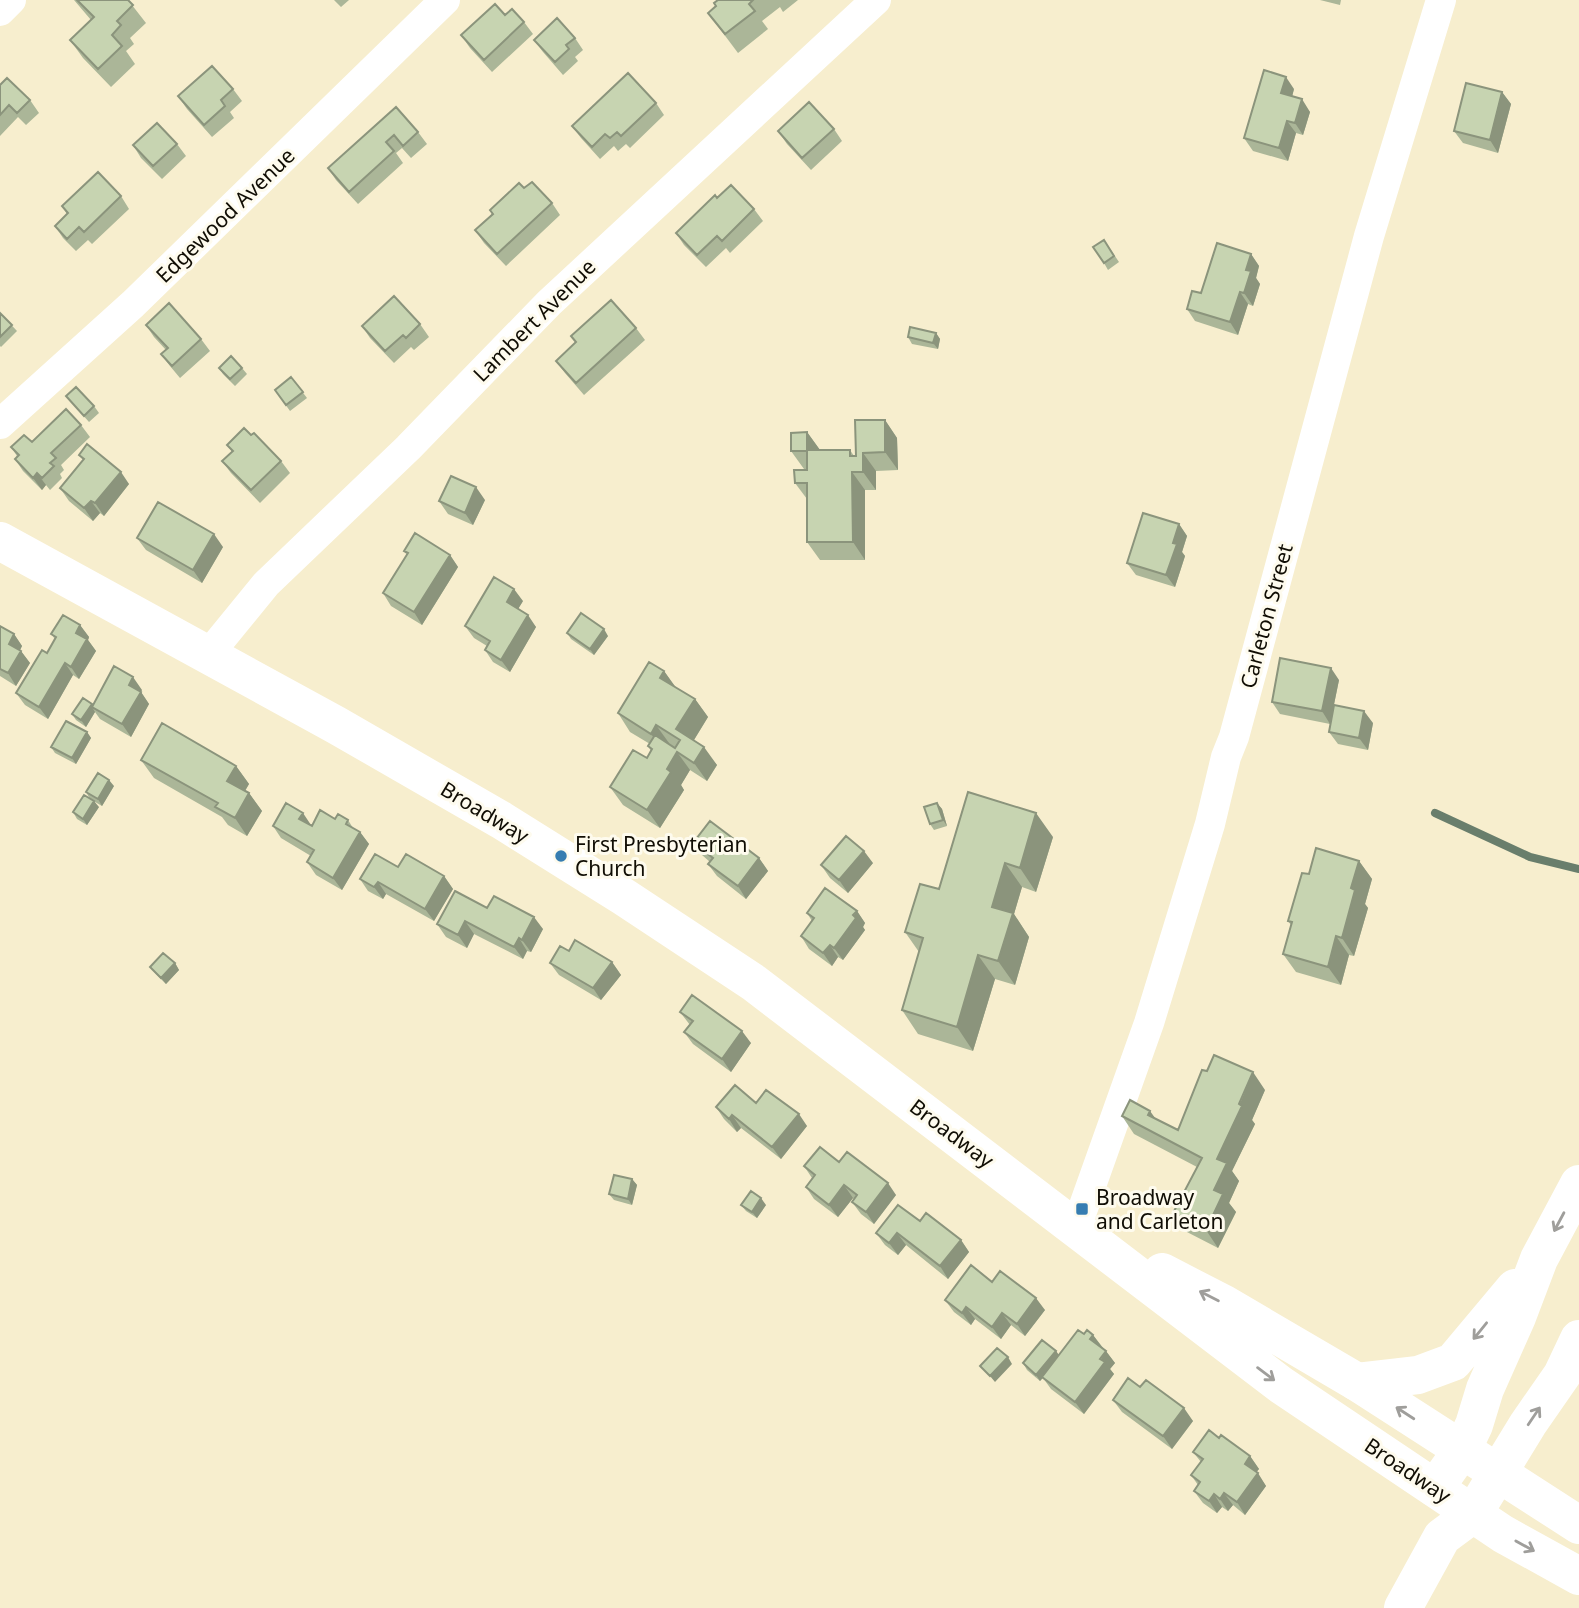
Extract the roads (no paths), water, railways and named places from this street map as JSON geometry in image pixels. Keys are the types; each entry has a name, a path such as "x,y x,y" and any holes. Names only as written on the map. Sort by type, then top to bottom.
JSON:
{"main road":[{"name":"Broadway","path":"0,541 336,725 501,820 625,897 754,983 1282,1385 1503,1534 1579,1577"},
{"path":"1441,1538 1435,1488 1462,1450 1475,1425 1485,1389 1539,1259 1579,1184"},
{"name":"Broadway","path":"1076,1228 1224,1304 1357,1381 1579,1525"},
{"path":"1357,1381 1418,1375 1453,1362 1539,1259"},
{"path":"1404,1608 1441,1538 1474,1514 1528,1424 1562,1375 1579,1339"}],"street":[{"path":"0,10 11,0"},
{"name":"Edgewood Avenue","path":"0,424 133,304 445,0"},
{"name":"Lambert Avenue","path":"208,655 265,584 408,448 549,303 876,0"},
{"name":"Carleton Street","path":"1076,1228 1149,1023 1210,824 1369,236 1441,0"}],"waterway":[{"path":"1435,813 1530,857 1579,869"}],"place":[{"name":"First Presbyterian Church","path":"561,856"},
{"name":"Broadway and Carleton","path":"1082,1209"}]}
